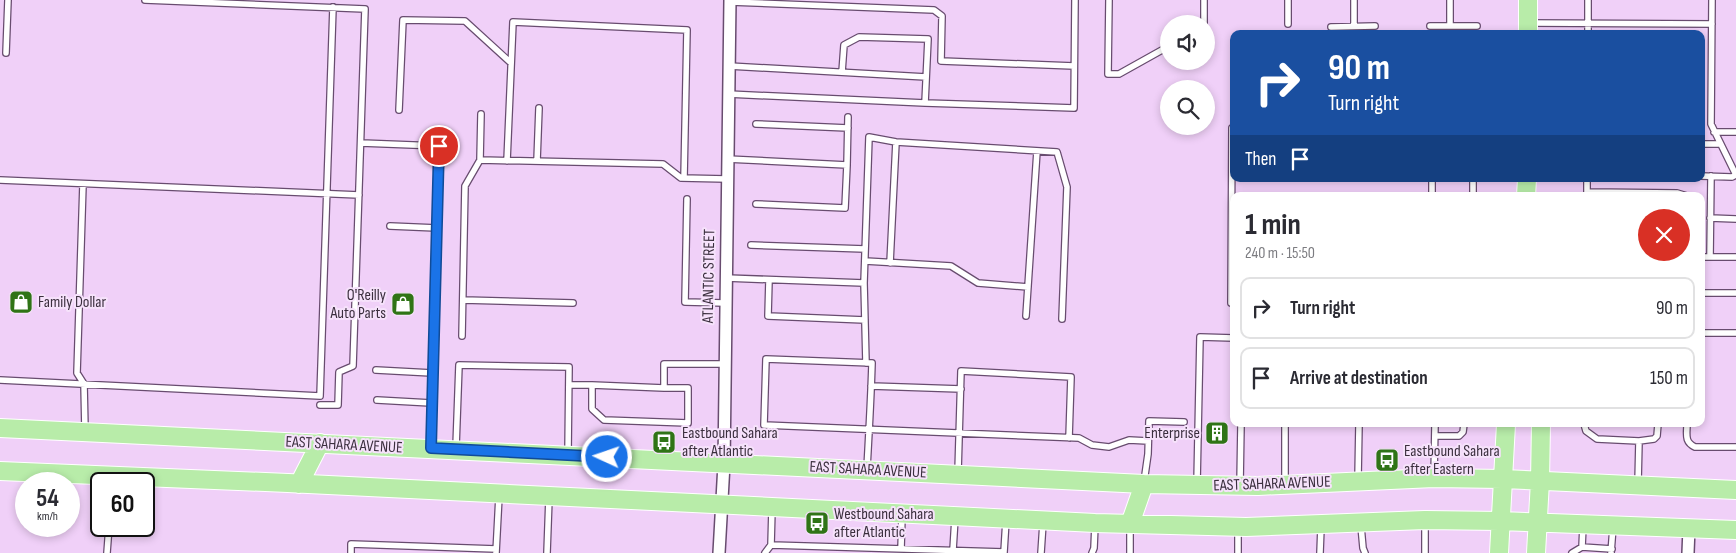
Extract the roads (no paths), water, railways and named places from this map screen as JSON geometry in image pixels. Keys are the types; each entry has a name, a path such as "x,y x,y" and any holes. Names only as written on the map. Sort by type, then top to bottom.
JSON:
{"main road":[{"path":"1528,0 1528,28"},
{"path":"1499,553 1506,427"},
{"path":"1536,553 1541,427"},
{"name":"EAST SAHARA AVENUE","path":"0,428 1144,484 1240,486 1434,478 1503,479 1736,490"},
{"path":"300,484 320,443"},
{"path":"0,471 90,478"},
{"path":"155,481 300,484 1095,523 1238,527 1426,520 1538,521 1736,530"},
{"path":"1130,524 1144,484"}],"street":[{"name":"ATLANTIC STREET","path":"719,553 724,464 730,1"},
{"path":"1688,553 1689,528"}],"lane":[{"path":"6,53 8,0"},
{"path":"145,0 365,8 353,366 339,372 338,405 320,405"},
{"path":"728,94 1074,108 1075,0"},
{"path":"1109,0 1108,74 1119,74 1160,51"},
{"path":"1204,0 1204,15"},
{"path":"1288,0 1288,24"},
{"path":"1354,0 1354,26"},
{"path":"1450,0 1450,26"},
{"path":"1588,0 1588,30"},
{"path":"1705,176 1736,175 1711,124 1712,0"},
{"path":"730,1 934,10 942,16 941,61 1074,66"},
{"path":"0,380 320,396 333,7"},
{"path":"399,110 403,20 465,21 511,63"},
{"path":"507,161 513,22 687,30 684,178"},
{"path":"1528,28 1588,24 1712,24"},
{"path":"1331,26 1376,26"},
{"path":"1430,26 1477,26"},
{"path":"842,72 844,45 859,37 928,39 925,103"},
{"path":"729,66 926,77"},
{"path":"537,161 539,108"},
{"path":"462,336 465,186 480,160 481,114"},
{"path":"756,204 845,208 848,117"},
{"path":"756,124 848,128"},
{"path":"1714,132 1736,132"},
{"path":"866,363 864,283 869,137 896,142 1057,152 1067,187 1062,319"},
{"path":"890,263 896,142"},
{"path":"361,143 439,146 431,448"},
{"path":"1705,144 1720,144"},
{"path":"1026,316 1037,151"},
{"path":"727,159 847,165"},
{"path":"480,160 663,164 681,178 727,179"},
{"path":"1710,176 1710,257"},
{"path":"0,180 360,195"},
{"path":"83,184 77,373 84,384 86,432"},
{"path":"687,199 685,302 725,303"},
{"path":"1710,218 1736,219"},
{"path":"390,226 437,228"},
{"path":"1705,228 1710,228"},
{"path":"751,245 865,249"},
{"path":"1705,257 1736,257"},
{"path":"865,261 951,266 978,283 1028,286"},
{"path":"726,278 864,283"},
{"path":"769,280 768,316 865,320"},
{"path":"1705,293 1736,294"},
{"path":"463,300 573,303"},
{"path":"1705,333 1736,333"},
{"path":"1197,485 1200,337 1230,338"},
{"path":"866,470 869,429 872,363 766,359 764,425 869,429 1069,438 1079,438 1092,445 1109,447 1129,440 1148,440"},
{"path":"664,388 664,364 724,364"},
{"path":"456,450 459,365 569,367 568,455"},
{"path":"376,370 432,373"},
{"path":"958,474 961,371 1071,377 1069,438"},
{"path":"569,385 592,385 664,388 688,388 688,423 604,420 592,409 592,385"},
{"path":"871,386 961,389"},
{"path":"377,400 431,403"},
{"path":"1144,484 1148,421 1184,422"},
{"path":"1240,486 1241,427"},
{"path":"1285,427 1285,484"},
{"path":"1358,480 1359,427"},
{"path":"1434,427 1434,478"},
{"path":"1434,436 1458,436 1463,432 1464,427"},
{"path":"1585,427 1591,436 1597,439 1639,440 1654,439 1657,436 1658,427"},
{"path":"1687,427 1687,440 1695,447 1736,447"},
{"path":"1638,485 1639,440"},
{"path":"351,553 351,544 496,551 499,494"},
{"path":"547,553 549,496"},
{"path":"765,553 772,545 772,507"},
{"path":"901,549 902,514"},
{"path":"953,550 955,516"},
{"path":"772,545 1004,552 1006,519"},
{"path":"1424,553 1426,520"},
{"path":"1042,553 1043,521"},
{"path":"1092,553 1095,523"},
{"path":"1360,523 1364,553"},
{"path":"1582,547 1583,523"},
{"path":"1130,524 1130,553"},
{"path":"1320,553 1321,525"},
{"path":"1572,553 1582,547 1612,551 1613,525"},
{"path":"1238,527 1238,553"},
{"path":"108,553 109,537"}],"place":[{"name":"Family Dollar","path":"21,302"},
{"name":"O'Reilly Auto Parts","path":"403,304"},
{"name":"Enterprise","path":"1217,433"},
{"name":"Eastbound Sahara after Atlantic","path":"664,442"},
{"name":"Eastbound Sahara after Eastern","path":"1387,460"},
{"name":"Westbound Sahara after Atlantic","path":"817,523"}]}
